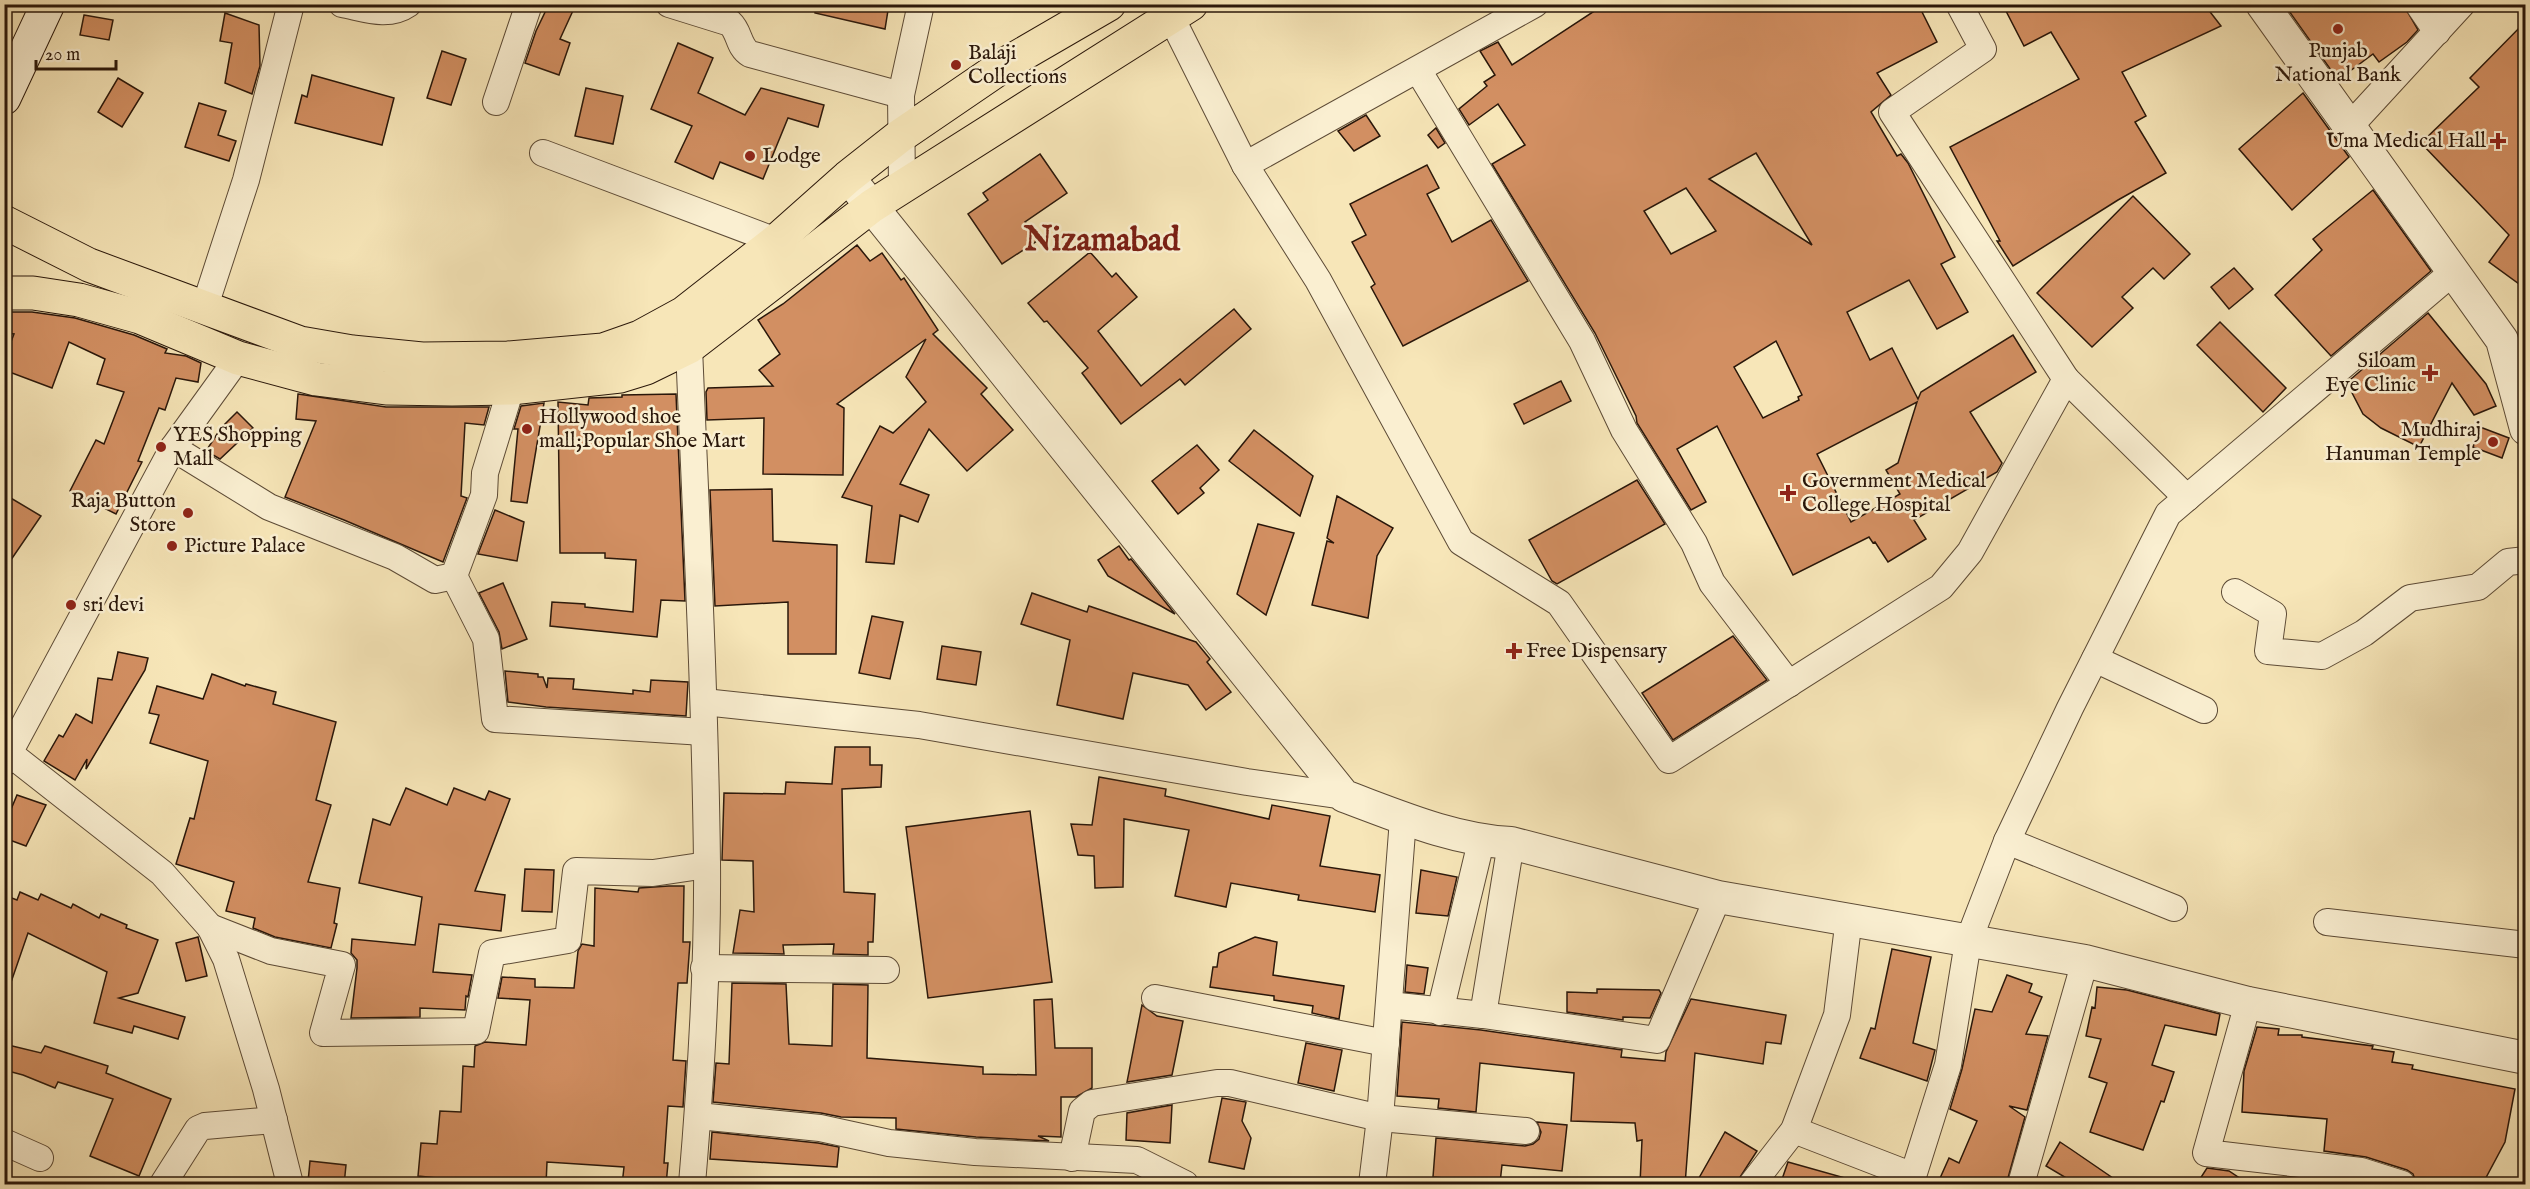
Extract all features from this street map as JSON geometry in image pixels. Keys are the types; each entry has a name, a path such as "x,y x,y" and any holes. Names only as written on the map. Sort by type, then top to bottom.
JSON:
{"highway":[{"path":"4,222 89,265 300,343 422,359 508,358 603,350 640,337 684,313 776,241 848,177 900,136 1004,65 1109,4"},
{"path":"4,293 79,300 140,317 238,358 316,380 386,388 511,388 620,376 646,368 688,347 872,206 1181,11"}],"main road":[{"path":"4,98 48,4"}],"street":[{"path":"204,309 246,180 291,4"},
{"path":"342,4 387,12 399,10 408,4"},
{"path":"496,102 529,4"},
{"path":"669,4 730,23 736,29 741,46 750,54 901,95"},
{"path":"902,187 901,95 921,4"},
{"path":"1245,165 1535,4"},
{"path":"1959,4 1983,49 1892,112 2066,379 2187,498"},
{"path":"2262,4 2453,272 2514,345 2526,429"},
{"path":"2418,4 2437,32"},
{"path":"2349,127 2462,4"},
{"path":"1181,11 1245,165 1318,280 1461,542 1559,603 1669,760 1941,587 1970,552 2066,379"},
{"path":"1418,70 1582,342 1624,430 1694,543 1712,583 1790,684"},
{"path":"543,153 776,241"},
{"path":"848,177 1344,796"},
{"path":"1794,1130 1913,1176 1948,1065 1968,942 2007,841 2168,514 2453,272"},
{"path":"688,347 704,702 707,865 698,1116 692,1185"},
{"path":"238,358 172,448 6,756 162,873 210,927 226,959 274,1120 290,1185"},
{"path":"511,388 485,473 484,495 454,576 486,639 495,718 704,732"},
{"path":"172,448 268,507 395,557 435,580 454,576"},
{"path":"2235,592 2273,614 2268,651 2322,656 2364,633 2410,597 2478,587 2508,562 2526,560"},
{"path":"2095,659 2204,710"},
{"path":"704,702 919,726 1247,782 1344,796 1403,819 1718,897 1849,918 1968,942 2085,961 2248,1003 2526,1058"},
{"path":"1372,1185 1380,1118 1403,819"},
{"path":"2007,841 2174,908"},
{"path":"1440,1012 1496,843"},
{"path":"1483,1015 1496,843"},
{"path":"210,927 271,951 342,965 323,1033 476,1031 492,953 568,940 576,871 653,873 707,865"},
{"path":"1389,1005 1483,1015 1657,1040 1718,897"},
{"path":"1752,1185 1794,1130 1837,1015 1849,918"},
{"path":"2327,922 2526,945"},
{"path":"2021,1185 2085,961"},
{"path":"704,968 886,970"},
{"path":"1155,998 1386,1042"},
{"path":"2248,1003 2206,1153 2361,1171 2402,1185"},
{"path":"1072,1158 1083,1111 1092,1103 1217,1083 1230,1083 1380,1118 1526,1131"},
{"path":"698,1116 820,1128 889,1143 975,1152 1137,1160 1185,1185"},
{"path":"163,1185 198,1129 205,1126 274,1120"},
{"path":"4,1142 40,1158"}],"building":[{"path":"549,4 576,4 560,39 570,43 559,75 525,63 536,31"},
{"path":"816,4 889,4 885,29 815,13"},
{"path":"1605,4 1918,4 1937,42 1877,73 1891,95 1871,112 1897,156 1901,154 1908,163 1955,257 1941,264 1968,312 1937,329 1909,280 1847,312 1870,360 1892,348 1918,399 1921,392 2013,335 2036,372 1970,412 2002,463 1997,472 1914,520 1926,539 1888,562 1869,537 1793,575 1717,426 1677,449 1706,502 1691,510 1637,423 1636,416 1595,333 1492,164 1525,145 1498,104 1469,125 1459,109 1487,86 1484,82 1495,75 1480,51 1498,42 1512,65","holes":["1756,153 1812,245 1709,179","1686,188 1716,231 1671,254 1644,211","1776,341 1802,395 1798,397 1799,400 1763,418 1734,367","1917,402 1898,463 1886,470 1900,494 1851,522 1817,454"]},
{"path":"2018,4 2204,4 2221,26 2122,72 2146,116 2135,122 2166,173 2118,200 2013,266 1997,241 2000,241 1950,147 2079,79 2051,32 2024,46 2006,11"},
{"path":"2284,4 2403,4 2418,30 2407,42 2379,62 2373,54 2338,80"},
{"path":"225,13 259,25 260,66 252,94 225,83 232,43 220,41"},
{"path":"84,15 113,20 109,40 80,35"},
{"path":"2526,21 2526,289 2489,262 2509,235 2421,143 2479,87 2470,78"},
{"path":"678,43 713,58 698,93 745,115 761,88 824,105 818,127 788,118 763,179 720,162 713,179 675,162 692,126 651,109"},
{"path":"442,51 466,59 451,105 427,98"},
{"path":"312,75 394,98 382,145 295,123 302,95 307,97"},
{"path":"118,78 143,93 122,127 98,112"},
{"path":"586,88 623,96 613,144 575,136"},
{"path":"2303,93 2349,157 2292,210 2239,149"},
{"path":"199,103 226,111 218,135 236,141 229,161 185,147"},
{"path":"1366,115 1380,136 1354,151 1338,131"},
{"path":"1436,128 1445,143 1438,148 1428,135"},
{"path":"1040,154 1067,193 1025,222 1040,239 1002,264 968,214 988,200 983,193"},
{"path":"1427,165 1439,188 1427,194 1452,242 1491,220 1528,281 1403,346 1371,287 1375,284 1352,242 1366,235 1350,204"},
{"path":"2373,190 2431,271 2331,356 2275,295 2322,250 2313,239"},
{"path":"2133,196 2190,254 2164,279 2153,268 2122,297 2133,308 2092,347 2037,293"},
{"path":"857,245 870,261 882,253 901,280 904,278 938,330 933,334 987,388 981,394 1013,430 967,471 929,429 900,484 929,495 918,522 900,515 894,564 866,562 872,506 842,497 880,426 893,433 926,402 906,377 926,339 837,404 844,408 843,475 763,474 764,418 707,420 706,392 708,388 773,386 759,370 780,354 758,320 783,304"},
{"path":"1090,252 1112,277 1116,273 1137,297 1098,331 1141,386 1234,309 1251,329 1185,385 1180,379 1121,424 1082,373 1088,368 1028,303"},
{"path":"2234,268 2253,289 2229,309 2211,287"},
{"path":"4,312 32,312 75,318 134,335 167,349 165,353 186,356 201,363 198,382 176,378 165,410 159,408 138,461 142,462 116,514 70,491 96,440 104,444 124,392 97,384 105,359 69,342 52,388 4,370 4,360 14,334 4,333"},
{"path":"2428,313 2486,384 2496,406 2474,415 2452,383 2419,447 2381,428 2363,414 2349,387 2354,383 2351,379"},
{"path":"2220,322 2286,388 2263,412 2197,345"},
{"path":"1561,381 1571,401 1524,424 1514,404"},
{"path":"298,394 386,407 489,407 484,425 465,423 461,496 467,498 443,562 285,497 316,421 296,419"},
{"path":"676,394 685,601 661,600 657,637 550,626 552,602 585,604 585,607 633,612 636,560 605,558 605,553 560,553 558,402 588,405 589,398"},
{"path":"544,403 527,503 511,501 518,429 514,429 521,406"},
{"path":"237,412 253,428 220,459 206,451 221,428"},
{"path":"2480,427 2509,438 2502,458 2473,447"},
{"path":"1254,430 1313,476 1300,516 1229,461"},
{"path":"1197,445 1219,470 1200,488 1204,493 1178,514 1152,481"},
{"path":"1637,480 1665,524 1557,584 1552,581 1529,540"},
{"path":"772,489 773,541 837,545 836,654 788,654 788,602 715,606 710,490"},
{"path":"4,494 41,516 4,570"},
{"path":"1337,496 1393,528 1377,556 1368,618 1312,605 1327,541 1334,543 1327,538"},
{"path":"495,510 524,522 517,561 478,554"},
{"path":"1258,524 1294,533 1266,615 1237,594"},
{"path":"1119,546 1175,614 1108,576 1098,560"},
{"path":"503,583 527,639 502,649 499,632 479,593"},
{"path":"1032,593 1087,612 1089,606 1196,642 1210,659 1207,662 1231,692 1206,710 1188,685 1133,673 1123,719 1057,705 1070,640 1021,624"},
{"path":"872,616 903,622 890,679 859,673"},
{"path":"1733,636 1767,680 1673,740 1642,693"},
{"path":"942,646 981,652 976,685 937,679"},
{"path":"118,652 148,658 145,670 86,769 87,759 75,780 44,761 59,735 63,737 76,714 92,723 98,678 112,680"},
{"path":"505,671 538,674 538,677 543,677 547,688 548,678 574,679 573,689 633,694 633,690 650,692 651,680 688,682 686,716 546,707 508,702"},
{"path":"212,674 245,686 246,684 276,692 273,704 336,722 316,800 331,805 308,882 340,888 334,923 337,924 331,948 275,937 253,928 255,918 226,911 234,882 176,864 190,818 194,819 208,761 150,743 159,715 149,713 157,686 203,699"},
{"path":"835,747 870,747 870,765 882,765 881,787 842,789 844,892 875,894 873,942 868,942 868,955 833,954 834,944 783,945 784,954 733,953 740,910 754,912 753,861 722,860 724,793 785,794 786,782 832,784"},
{"path":"1099,777 1166,789 1165,796 1269,819 1272,805 1330,816 1320,866 1380,875 1375,912 1298,900 1299,895 1231,883 1226,907 1175,896 1189,830 1124,819 1123,887 1095,888 1094,856 1078,855 1071,824 1092,825"},
{"path":"406,788 447,805 454,788 485,800 489,791 510,799 475,891 505,895 501,931 439,924 433,972 472,975 465,1010 420,1008 420,1017 351,1018 357,968 357,960 351,953 352,939 415,945 422,897 359,883 373,819 390,825"},
{"path":"17,795 46,805 26,846 4,838 4,826"},
{"path":"1030,811 1052,982 928,998 906,827"},
{"path":"525,869 554,870 552,912 522,911"},
{"path":"1421,870 1457,877 1448,916 1416,913"},
{"path":"684,886 683,942 690,942 687,983 678,983 673,1060 686,1061 683,1107 668,1106 664,1163 668,1163 666,1185 622,1185 624,1167 547,1162 546,1185 505,1185 418,1176 421,1143 437,1144 440,1111 461,1112 463,1066 474,1067 475,1046 485,1042 526,1045 530,1000 498,998 502,977 535,979 535,987 574,988 578,951 582,944 594,946 595,888 638,892 639,888"},
{"path":"20,892 38,900 41,894 71,908 73,904 99,918 101,914 127,925 126,928 158,940 138,993 119,998 185,1017 178,1039 134,1026 132,1033 94,1023 107,972 28,933 8,991 4,991 4,895 17,900"},
{"path":"198,937 207,976 186,981 176,943"},
{"path":"1255,937 1277,942 1273,975 1344,986 1339,1019 1312,1013 1313,1006 1274,1000 1274,996 1210,987 1213,967 1217,967 1219,953"},
{"path":"1892,949 1931,957 1913,1043 1935,1050 1927,1081 1860,1058 1871,1028 1875,1029"},
{"path":"1407,965 1428,968 1424,994 1405,992"},
{"path":"2007,975 2032,984 2029,992 2042,997 2026,1034 2048,1036 2027,1110 2009,1106 2025,1117 2006,1185 1937,1185 1949,1158 1959,1163 1977,1121 1950,1109 1962,1069 1975,1009 1992,1012"},
{"path":"732,983 786,984 789,1044 832,1046 833,984 868,985 867,1058 983,1067 983,1074 1036,1075 1034,1000 1052,999 1055,1048 1092,1048 1092,1088 1076,1097 1061,1097 1061,1137 1038,1136 1049,1141 896,1129 896,1118 841,1117 713,1102 716,1063 729,1064"},
{"path":"2097,987 2127,990 2220,1014 2216,1035 2165,1025 2152,1065 2174,1072 2143,1150 2090,1132 2107,1083 2089,1077 2101,1039 2086,1036 2092,1007 2095,1008"},
{"path":"1597,989 1659,990 1661,993 1650,1018 1623,1017 1623,1020 1567,1012 1567,992 1597,993"},
{"path":"1691,999 1786,1015 1781,1044 1766,1042 1763,1064 1695,1053 1685,1185 1640,1184 1642,1140 1637,1141 1635,1123 1571,1121 1574,1073 1480,1063 1476,1112 1438,1108 1439,1099 1397,1096 1402,1022 1481,1030 1622,1050 1621,1057 1665,1061 1666,1052"},
{"path":"1142,1005 1157,1016 1183,1021 1172,1075 1127,1082"},
{"path":"2257,1027 2279,1029 2278,1035 2302,1035 2302,1037 2373,1046 2372,1049 2394,1052 2392,1062 2413,1065 2412,1069 2515,1089 2505,1142 2482,1185 2417,1185 2413,1174 2407,1170 2366,1157 2324,1151 2327,1119 2242,1112 2244,1071"},
{"path":"1306,1043 1342,1050 1334,1091 1298,1083"},
{"path":"4,1044 41,1053 45,1046 108,1066 106,1073 171,1099 139,1176 90,1156 113,1099 58,1082 55,1088 4,1070"},
{"path":"1222,1098 1246,1102 1242,1121 1251,1138 1244,1169 1209,1162"},
{"path":"1172,1105 1170,1143 1126,1140 1127,1113"},
{"path":"1537,1122 1567,1125 1562,1171 1502,1165 1500,1183 1433,1177 1436,1138 1525,1146 1539,1139 1541,1132"},
{"path":"712,1132 839,1147 837,1167 710,1159"},
{"path":"1725,1132 1757,1151 1735,1185 1695,1185"},
{"path":"2060,1142 2123,1185 2078,1185 2046,1166"},
{"path":"310,1161 346,1165 344,1185 308,1182"},
{"path":"1788,1162 1845,1178 1844,1185 1780,1185"},
{"path":"2207,1168 2229,1171 2250,1185 2196,1185"}],"place":[{"name":"Punjab National Bank","path":"2338,29"},
{"name":"Balaji Collections","path":"956,65"},
{"name":"Uma Medical Hall","path":"2498,141"},
{"name":"Lodge","path":"750,156"},
{"name":"Siloam Eye Clinic","path":"2430,373"},
{"name":"Hollywood shoe mall;Popular Shoe Mart","path":"527,429"},
{"name":"Mudhiraj Hanuman Temple","path":"2493,442"},
{"name":"YES Shopping Mall","path":"161,447"},
{"name":"Government Medical College Hospital","path":"1788,493"},
{"name":"Raja Button Store","path":"188,513"},
{"name":"Picture Palace","path":"172,546"},
{"name":"sri devi","path":"71,605"},
{"name":"Free Dispensary","path":"1514,651"}],"district":[{"name":"Nizamabad","path":"1102,241"}]}
